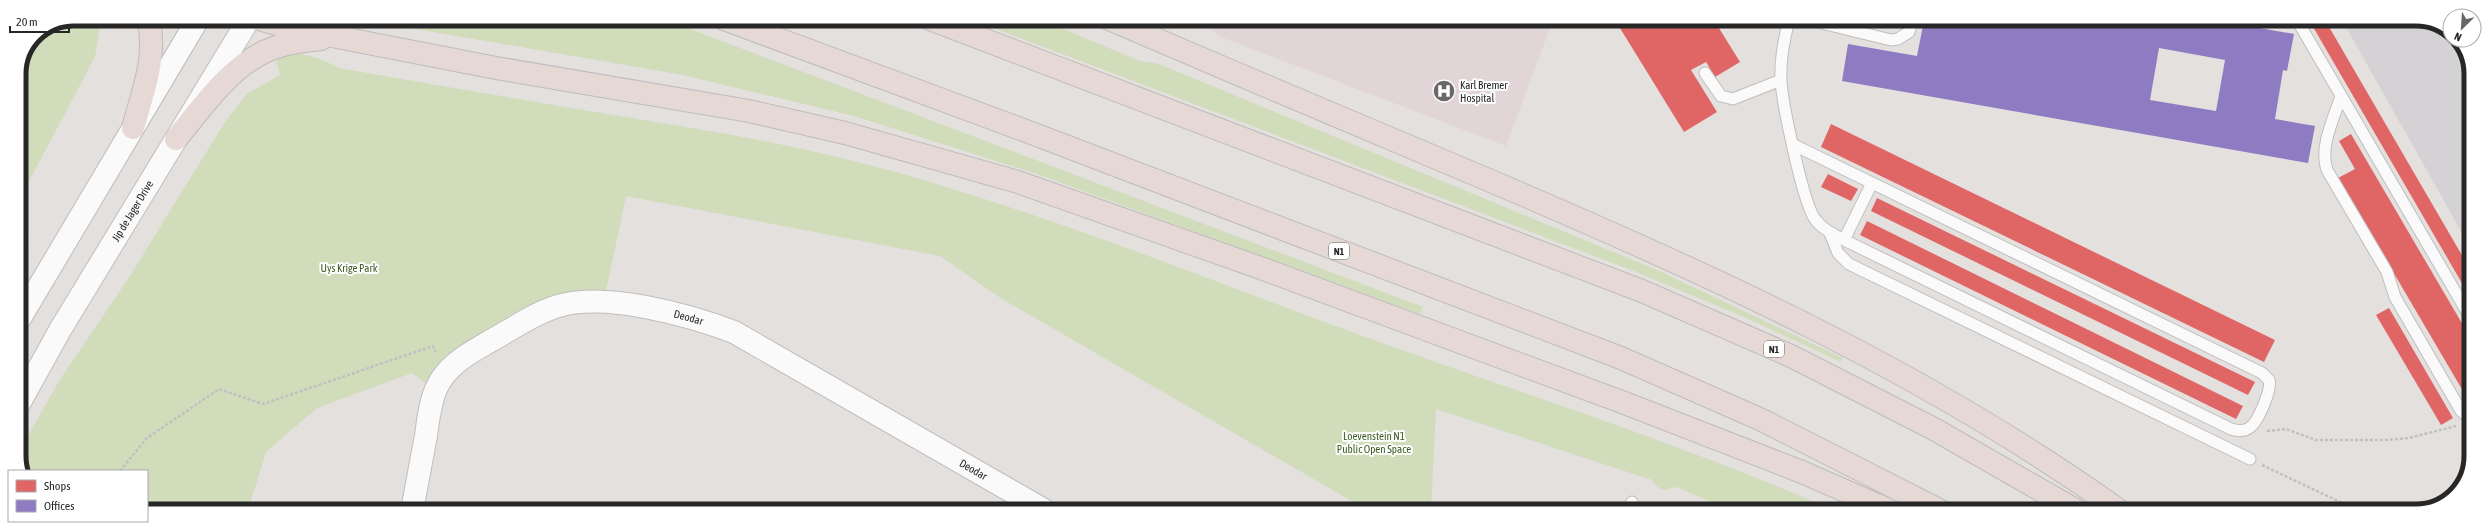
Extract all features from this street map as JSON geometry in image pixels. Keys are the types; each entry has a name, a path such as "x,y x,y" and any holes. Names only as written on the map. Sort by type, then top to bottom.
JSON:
{"highway":[{"path":"133,128 150,61 151,32 150,26"},
{"path":"283,26 496,68 750,111 845,133 1018,182 1255,266 1615,399 1802,472 1875,504"},
{"name":"N1","path":"743,26 1621,358 1762,420 1927,504"},
{"name":"N1","path":"948,26 1642,291 1791,356 1934,429 2065,504"},
{"path":"1125,26 1619,236 1803,323 1920,385 2044,459 2110,504"},
{"path":"176,139 227,81 259,55 298,42 348,38"}],"street":[{"path":"26,308 194,26"},
{"name":"Jip de Jager Drive","path":"26,391 60,330 245,26"},
{"name":"Deodar","path":"413,504 430,408 436,389 446,373 465,356 530,319 562,305 587,301 611,302 705,321 754,342 1034,504"}],"lane":[{"path":"1788,26 1782,54 1781,80 1794,145 1810,210 1821,227 1844,240 2231,429 2242,431 2253,425 2270,390 2269,380 2262,373 1794,145"},
{"path":"1834,26 1891,40 1904,36 1909,32 1910,26"},
{"path":"2300,26 2464,307"},
{"path":"1705,73 1721,96 1733,99 1781,80"},
{"path":"2341,96 2325,147 2324,156 2327,170 2387,272 2395,297 2464,414"},
{"path":"1844,240 1872,183"},
{"path":"1830,233 1838,253 1849,264 2250,459"}],"path":[{"path":"121,470 147,438 219,389 263,404 433,346 446,373"},
{"path":"2253,425 2264,431 2286,429 2316,440 2384,440 2409,438 2429,432 2452,429 2464,422"},
{"path":"2250,459 2344,504"}],"shaded area":[{"name":"Karl Bremer Hospital","path":"1209,26 1551,26 1506,146 1218,36"},
{"path":"2345,26 2416,26 2426,27 2440,32 2442,34 2442,48 2456,48 2464,71 2464,236"}],"green space":[{"path":"100,26 95,57 26,187 26,74 27,64 34,47 47,34 64,27"},
{"path":"399,26 682,26 1423,307 1420,314 1034,173 854,116 683,75"},
{"path":"988,26 1056,26 1140,61 1159,64 1657,270 1843,358 1841,362 1744,317 1634,271"},
{"path":"299,53 323,60 339,68 771,142 858,162 923,180 1052,221 1116,244 1371,339 1663,442 1818,504 1715,504 1677,487 1664,490 1657,487 1652,480 1436,409 1431,504 1357,504 1002,299 940,256 626,196 606,291 574,292 535,304 458,347 427,384 412,373 317,408 266,452 250,504 148,504 148,470 28,470 26,459 26,440 59,381 128,279 225,122 247,94 280,75 275,57"}],"building: Shops":[{"path":"1619,26 1718,26 1740,62 1715,77 1706,62 1691,70 1717,112 1684,132"},
{"path":"2312,26 2328,26 2464,259 2464,287"},
{"path":"1831,124 2275,340 2264,362 1821,147"},
{"path":"2351,134 2464,327 2464,393 2338,178 2355,169 2339,141"},
{"path":"1828,174 1858,189 1851,201 1821,187"},
{"path":"1877,198 2255,382 2248,395 1871,211"},
{"path":"1867,221 2243,406 2236,419 1860,235"},
{"path":"2389,308 2453,418 2441,425 2376,315"}],"building: Offices":[{"path":"1923,26 2248,26 2294,34 2287,71 2283,70 2275,119 2315,126 2308,163 1842,81 1848,44 1917,56","holes":["2159,48 2225,60 2216,111 2150,100"]}],"place":[{"name":"Karl Bremer Hospital","path":"1444,91"}],"park label":[{"name":"Uys Krige Park","path":"349,268"},
{"name":"Loevenstein N1 Public Open Space","path":"1374,442"}]}
